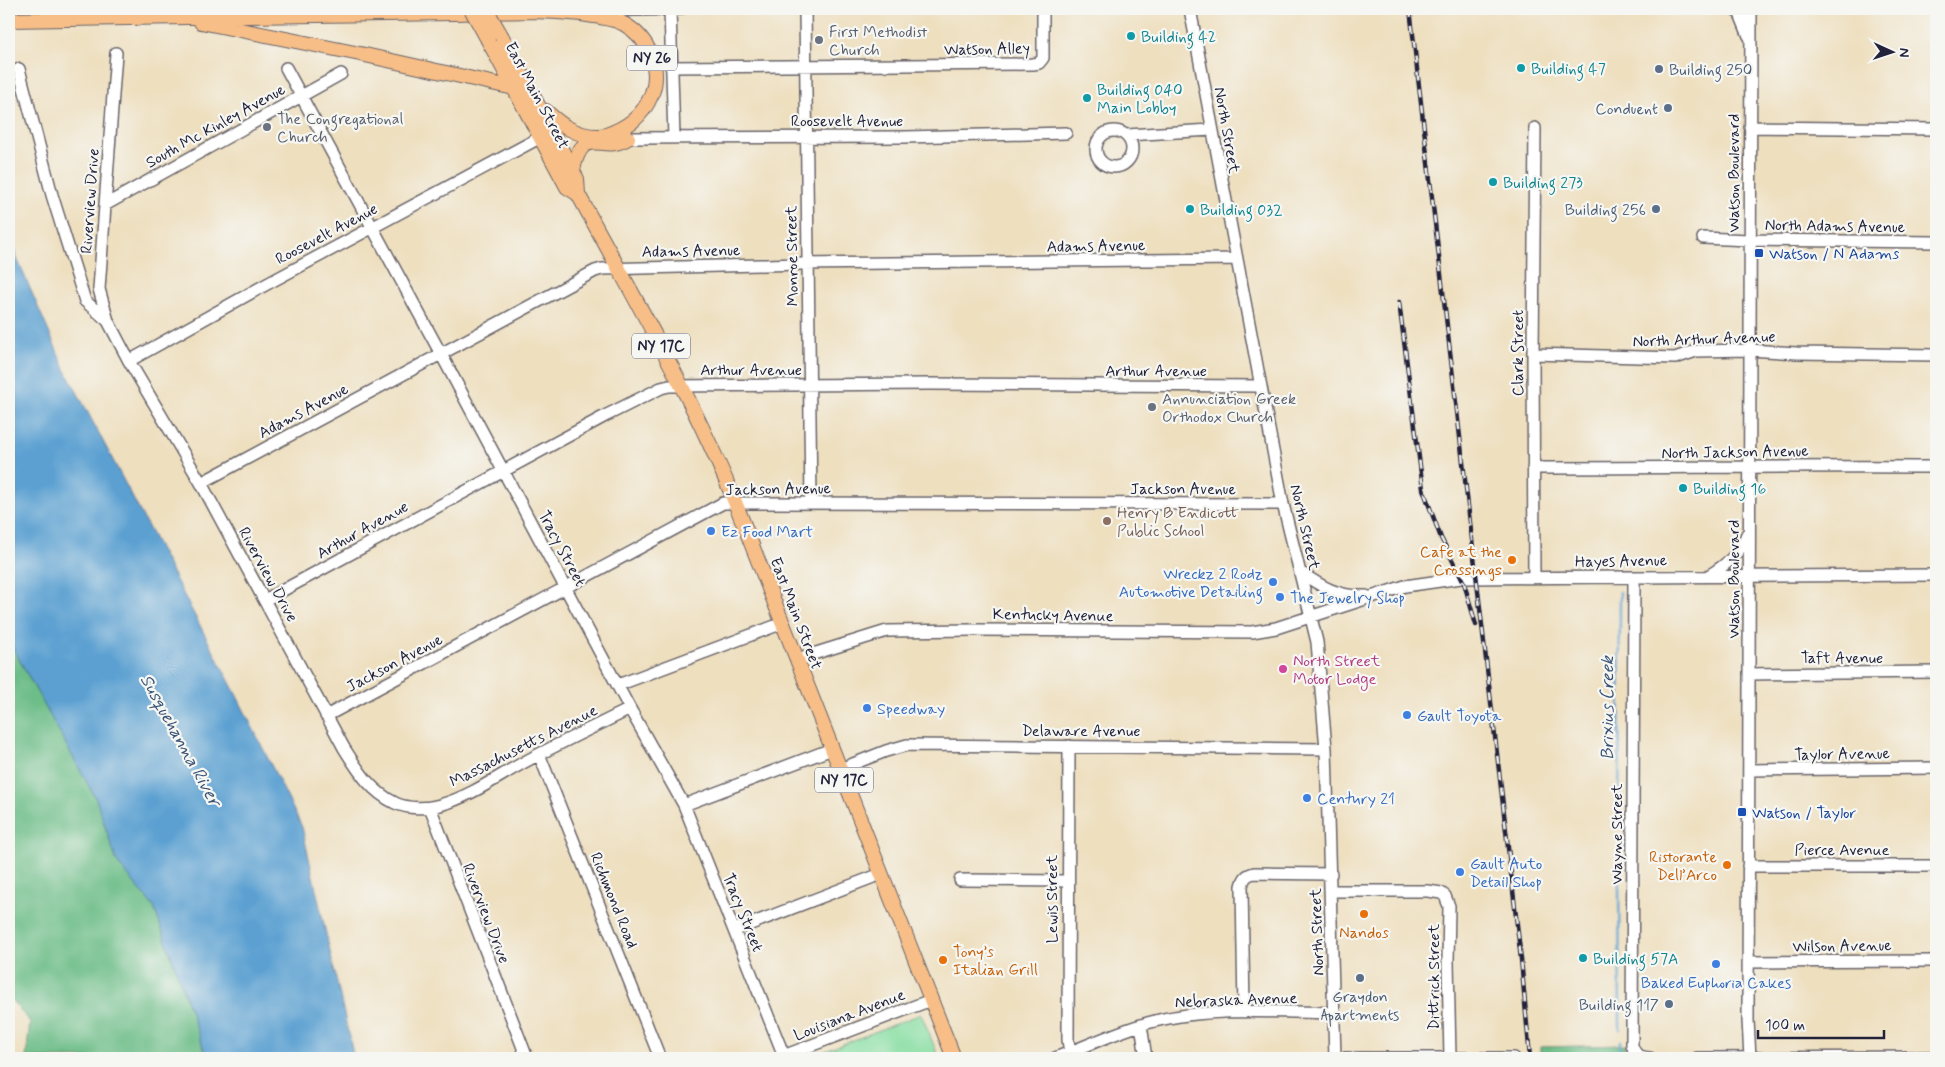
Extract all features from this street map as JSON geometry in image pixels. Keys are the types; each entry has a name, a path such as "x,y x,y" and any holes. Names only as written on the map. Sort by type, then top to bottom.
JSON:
{"main road":[{"name":"East Main Street","path":"471,9 568,187 578,194"},
{"name":"East Main Street","path":"486,9 573,170 577,179 578,194 704,431 735,502 954,1058"},
{"name":"NY 26","path":"9,20 321,14 570,12 611,19 635,32 645,43 655,69 652,94 646,108 638,118 626,126 606,135 596,136 577,133 560,124 538,104"},
{"path":"158,18 222,26 514,88"},
{"path":"573,170 576,157 581,148 587,143 622,142 628,138 622,135 606,135"}],"street":[{"path":"570,12 675,9 671,67 674,137"},
{"name":"Monroe Street","path":"805,9 805,136 811,503"},
{"name":"Watson Alley","path":"671,67 1039,63 1043,58 1043,9"},
{"name":"North Street","path":"1190,9 1211,130 1283,504 1317,642 1326,749 1331,874 1334,1058"},
{"path":"1735,9 1740,14 1750,39"},
{"name":"Watson Boulevard","path":"1750,1058 1748,1020 1748,866 1751,9"},
{"name":"Riverview Drive","path":"116,53 99,289 108,321 129,361 201,483 344,748 375,791 404,805 430,807 527,1058"},
{"name":"Tracy Street","path":"286,68 630,709 684,805 735,930 781,1057"},
{"path":"19,69 52,195 85,301 108,321"},
{"name":"South Mc Kinley Avenue","path":"105,205 341,74"},
{"path":"1750,127 1936,129"},
{"name":"Clark Street","path":"1534,577 1533,354 1536,128"},
{"path":"1127,136 1211,130"},
{"name":"Roosevelt Avenue","path":"628,138 1066,133"},
{"name":"Roosevelt Avenue","path":"129,361 540,137"},
{"name":"North Adams Avenue","path":"1704,238 1936,242"},
{"name":"Adams Avenue","path":"201,483 596,270 618,267 1236,259"},
{"name":"North Arthur Avenue","path":"1533,354 1674,358 1696,351 1749,350 1797,353 1936,355"},
{"name":"Arthur Avenue","path":"265,600 607,415 661,388 681,385 809,384 1260,386"},
{"name":"North Jackson Avenue","path":"1533,468 1936,467"},
{"name":"Jackson Avenue","path":"326,716 723,502 1283,504"},
{"path":"1708,576 1736,556 1743,546 1749,528"},
{"path":"1300,572 1324,588 1344,595 1375,596"},
{"name":"Hayes Avenue","path":"1312,617 1405,586 1444,579 1936,575"},
{"name":"Wayne Street","path":"1634,577 1632,1045 1634,1053 1645,1058"},
{"name":"Kentucky Avenue","path":"797,659 887,631 1252,632 1276,628 1312,617"},
{"path":"618,685 783,623"},
{"name":"Taft Avenue","path":"1749,674 1936,672"},
{"name":"Massachusetts Avenue","path":"430,807 441,805 464,795 539,754 630,709"},
{"name":"Delaware Avenue","path":"840,769 886,751 907,746 1326,749"},
{"name":"Lewis Street","path":"1069,746 1067,882 1068,1040 1070,1053"},
{"path":"684,805 832,749"},
{"name":"Richmond Road","path":"539,754 660,1058"},
{"name":"Taylor Avenue","path":"1749,770 1936,768"},
{"name":"Pierce Avenue","path":"1748,866 1936,866"},
{"path":"1244,1012 1243,879 1247,875 1254,873 1331,874"},
{"path":"735,930 881,874"},
{"path":"960,880 1067,882"},
{"name":"Dittrick Street","path":"1331,891 1428,891 1445,896 1449,906 1450,1058"},
{"name":"Wilson Avenue","path":"1748,962 1936,961"},
{"name":"Louisiana Avenue","path":"781,1057 931,1000"},
{"name":"Nebraska Avenue","path":"1055,1058 1141,1025 1184,1015 1244,1012 1334,1013"},
{"path":"1141,1025 1146,1058"},
{"path":"1697,1058 1936,1057"},
{"path":"1334,1058 1514,1058"}],"green space":[{"path":"9,641 96,799 117,862 154,907 207,1058 26,1058 30,1022 9,997"},
{"path":"921,1014 939,1058 807,1058"},
{"path":"1626,1045 1627,1058 1540,1058 1540,1047"}],"water":[{"name":"Susquehanna River","path":"9,226 16,256 65,369 236,694 302,827 354,1058 207,1058 154,907 117,862 96,799 9,641"}],"waterway":[{"name":"Brixius Creek","path":"1619,824 1620,592"},
{"name":"Brixius Creek","path":"1619,881 1620,1029"},
{"name":"Brixius Creek","path":"1610,1058 1619,1054 1620,1041"}],"railway":[{"path":"1410,9 1521,959 1530,1058"},
{"path":"1399,302 1423,489 1441,538 1464,583 1476,625"}],"place":[{"name":"Building 42","path":"1131,36"},
{"name":"First Methodist Church","path":"819,40"},
{"name":"Building 47","path":"1521,68"},
{"name":"Building 250","path":"1659,69"},
{"name":"Building 040 Main Lobby","path":"1087,98"},
{"name":"Conduent","path":"1668,108"},
{"name":"The Congregational Church","path":"267,127"},
{"name":"Building 273","path":"1493,182"},
{"name":"Building 032","path":"1190,209"},
{"name":"Building 256","path":"1656,209"},
{"name":"Watson / N Adams","path":"1759,253"},
{"name":"Annunciation Greek Orthodox Church","path":"1152,407"},
{"name":"Building 16","path":"1683,488"},
{"name":"Henry B Endicott Public School","path":"1107,521"},
{"name":"Ez Food Mart","path":"711,531"},
{"name":"Cafe at the Crossings","path":"1512,560"},
{"name":"Wreckz 2 Rodz Automotive Detailing","path":"1273,582"},
{"name":"The Jewelry Shop","path":"1280,597"},
{"name":"North Street Motor Lodge","path":"1283,669"},
{"name":"Speedway","path":"867,708"},
{"name":"Gault Toyota","path":"1407,715"},
{"name":"Century 21","path":"1307,798"},
{"name":"Watson / Taylor","path":"1742,812"},
{"name":"Ristorante Dell’Arco","path":"1727,865"},
{"name":"Gault Auto Detail Shop","path":"1460,872"},
{"name":"Nandos","path":"1364,914"},
{"name":"Building 57A","path":"1583,958"},
{"name":"Tony’s Italian Grill","path":"943,960"},
{"name":"Baked Euphoria Cakes","path":"1716,964"},
{"name":"Graydon Apartments","path":"1360,978"},
{"name":"Building 117","path":"1669,1004"}]}
